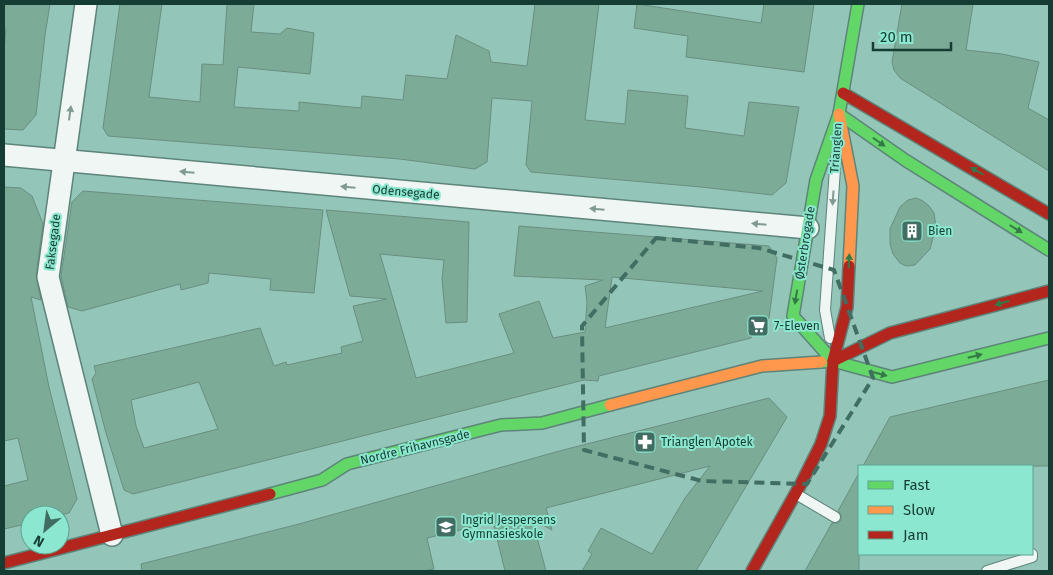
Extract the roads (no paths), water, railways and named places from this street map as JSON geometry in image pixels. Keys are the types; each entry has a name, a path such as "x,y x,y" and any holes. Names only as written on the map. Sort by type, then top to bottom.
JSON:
{"street":[{"name":"Faksegade","path":"86,4 48,277 112,535"},
{"name":"Østerbrogade","path":"833,361 793,316 816,180 839,114 858,4"},
{"path":"843,93 1049,214"},
{"name":"Østerbrogade","path":"757,569 821,444 830,416 833,361 847,307 853,186 839,114"},
{"name":"Trianglen","path":"839,114 905,160 1045,247"},
{"name":"Odensegade","path":"4,156 808,228"},
{"path":"833,361 890,333 1049,291"},
{"path":"833,361 892,377 1049,338"},
{"name":"Nordre Frihavnsgade","path":"4,563 322,480 347,464 501,425 542,423 762,366 833,361"}],"lane":[{"name":"Trianglen","path":"833,361 825,310 839,114"},
{"path":"795,494 835,517"},
{"path":"987,571 1032,557 1032,555"}],"place":[{"name":"Bien","path":"912,231"},
{"name":"7-Eleven","path":"758,326"},
{"name":"Trianglen Apotek","path":"645,442"},
{"name":"Ingrid Jespersens Gymnasieskole","path":"446,527"}]}
